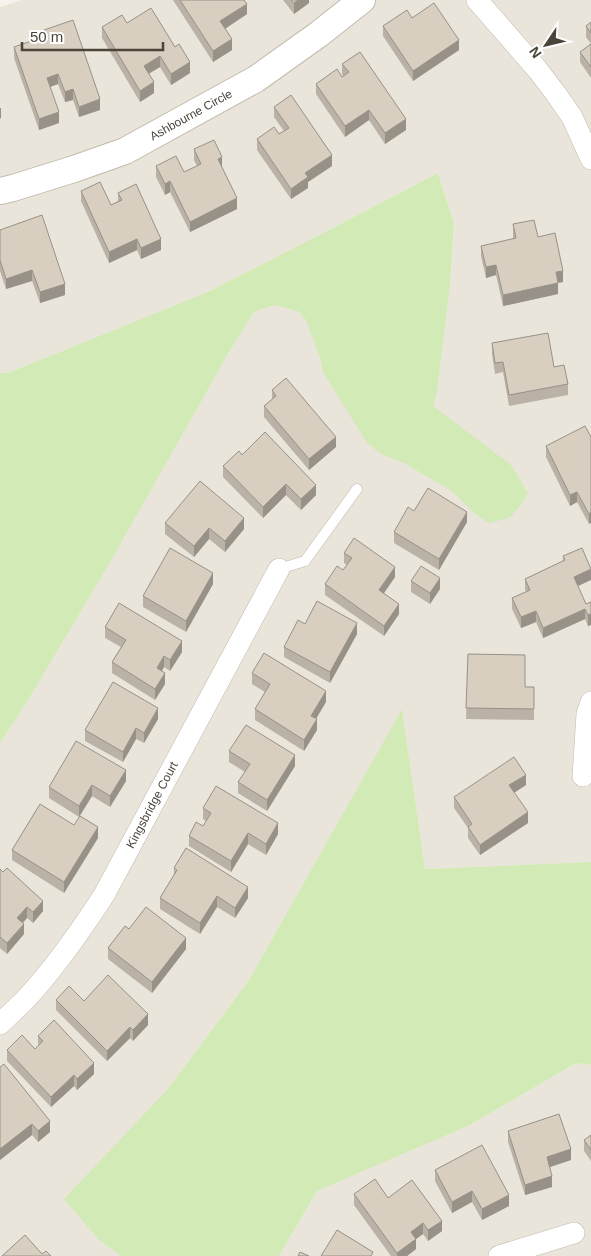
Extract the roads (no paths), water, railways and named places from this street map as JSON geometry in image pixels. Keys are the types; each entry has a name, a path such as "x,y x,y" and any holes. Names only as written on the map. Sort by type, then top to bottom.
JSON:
{"street":[{"name":"Ashbourne Circle","path":"0,190 14,188 125,151 256,79 319,34 362,0"},
{"path":"477,0 556,94 572,117 591,159"},
{"name":"Kingsbridge Court","path":"0,1024 52,968 104,895 280,569"},
{"path":"583,776 587,714 591,702"},
{"path":"499,1256 574,1233"}],"lane":[{"path":"280,569 305,561 357,489"}]}
